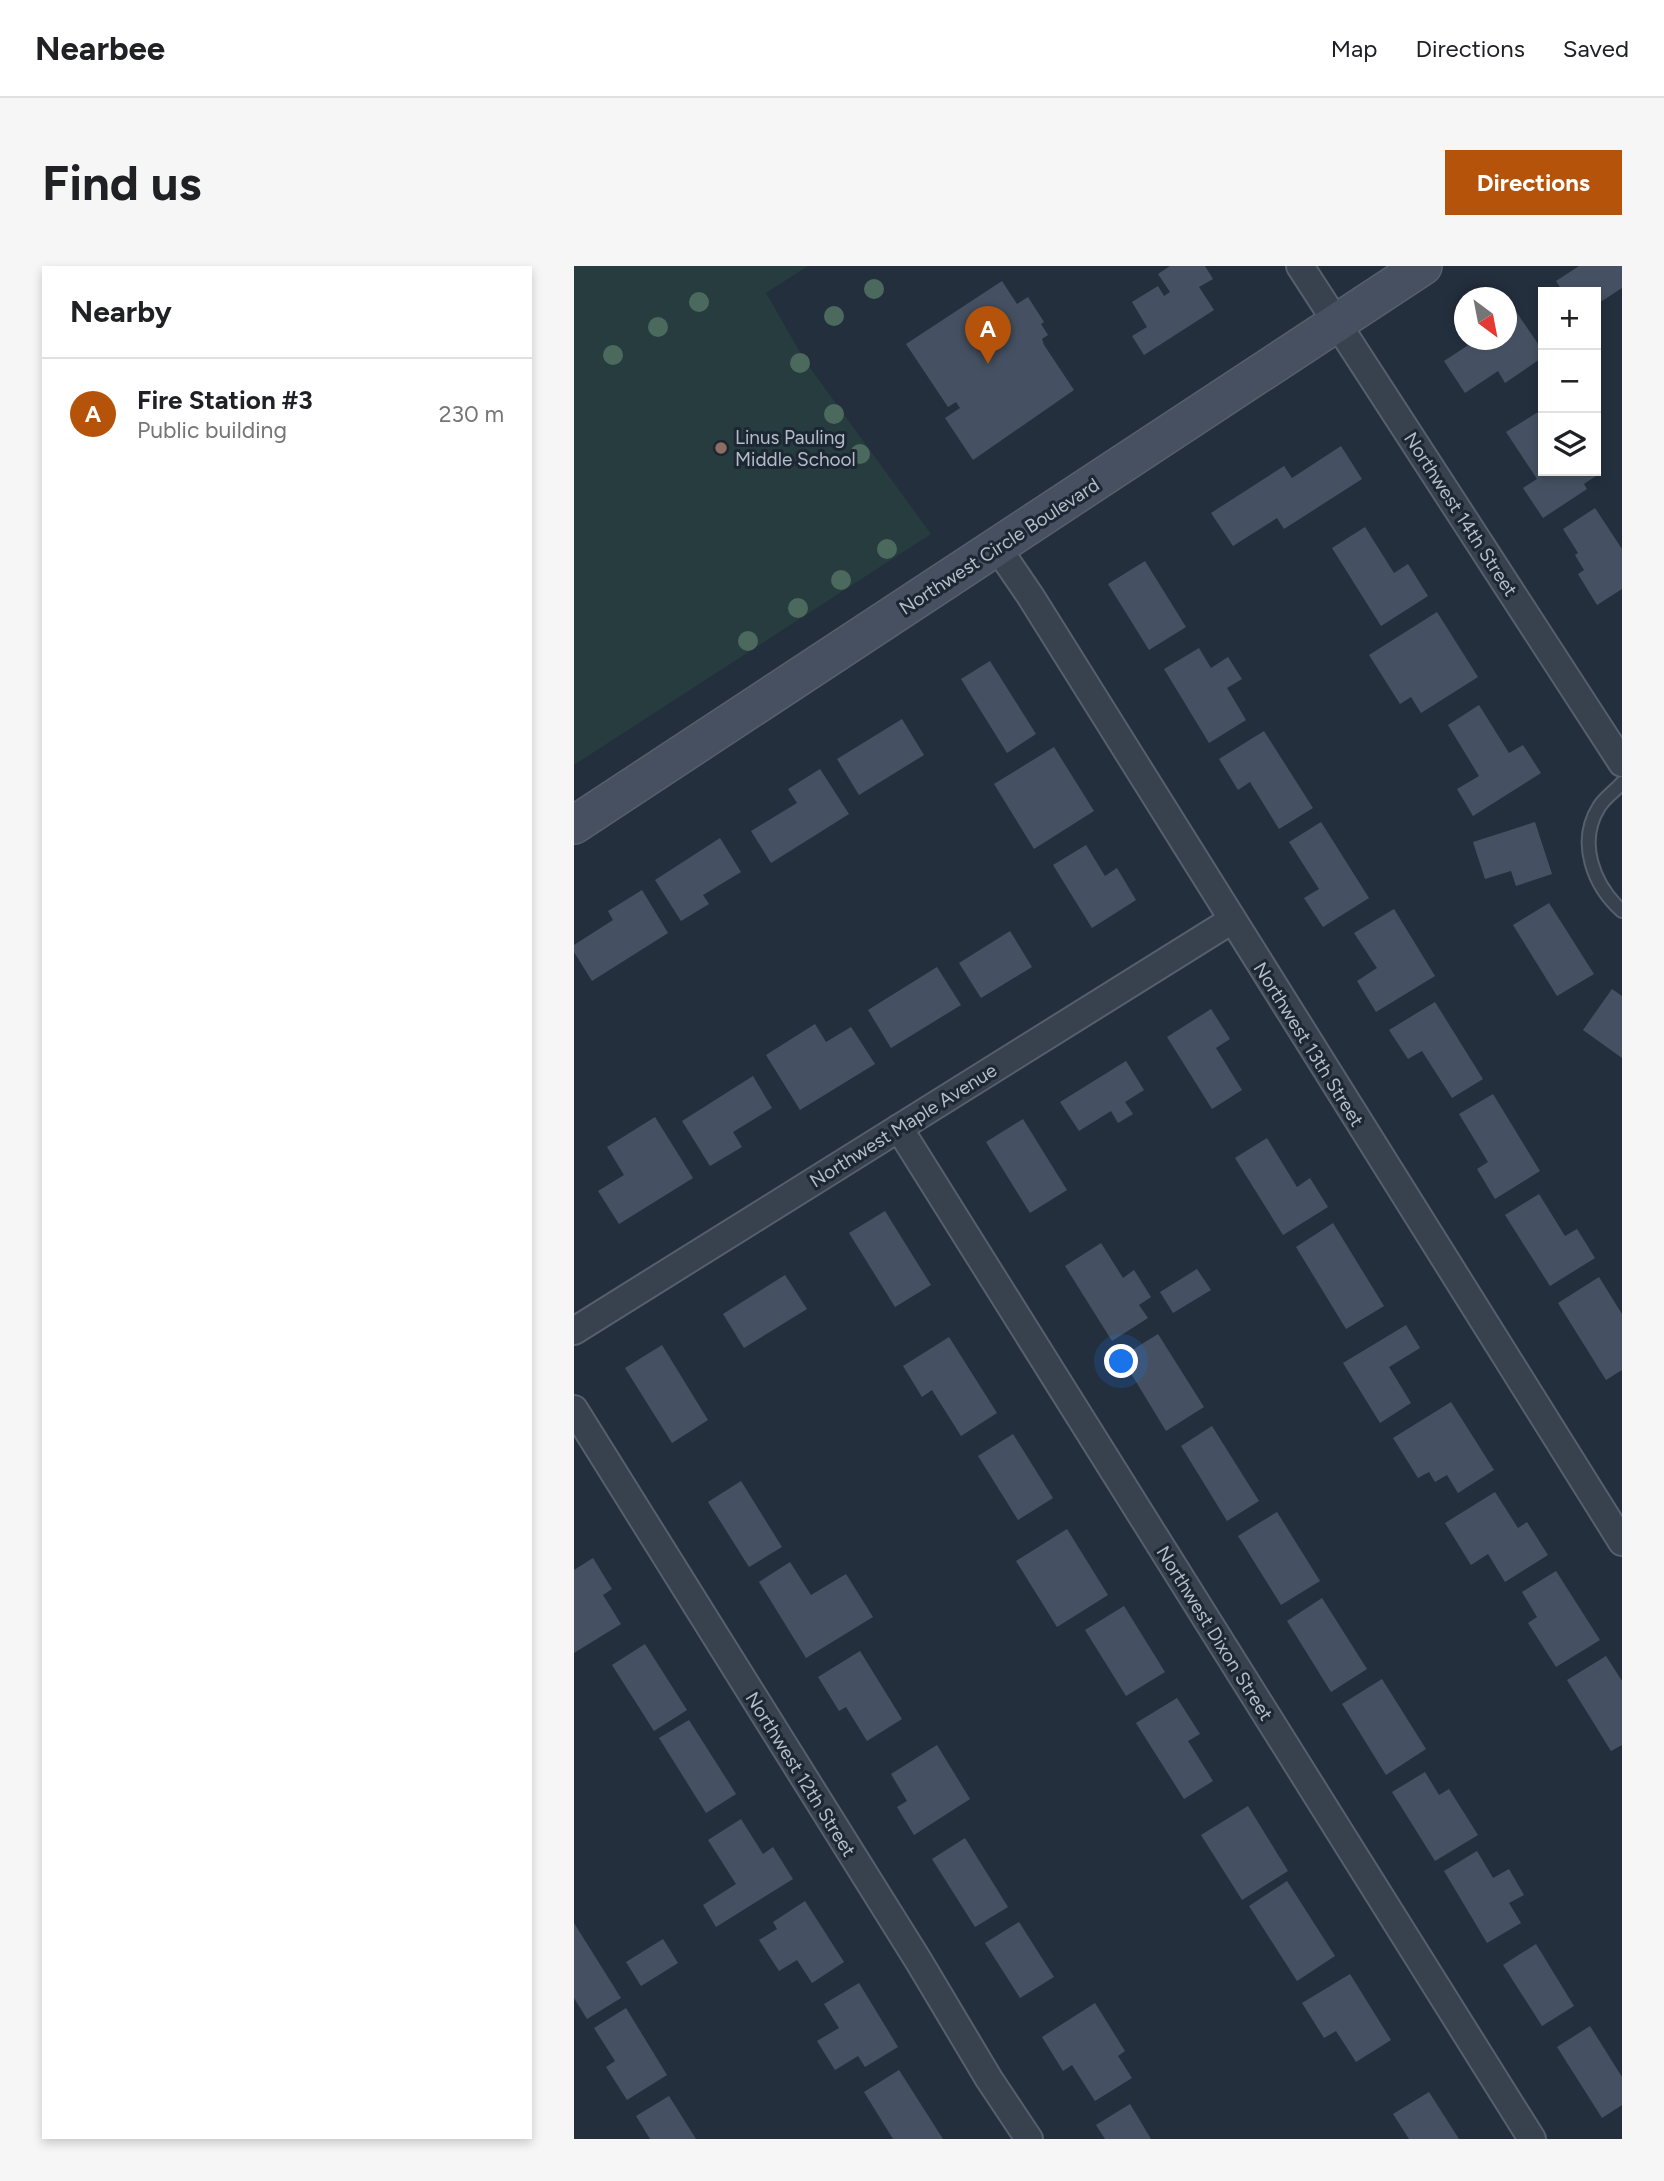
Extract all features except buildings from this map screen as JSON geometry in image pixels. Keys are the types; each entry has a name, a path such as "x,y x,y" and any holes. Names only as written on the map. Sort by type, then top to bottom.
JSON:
{"main road":[{"name":"Northwest Circle Boulevard","path":"574,825 1423,266"}],"street":[{"name":"Northwest 14th Street","path":"1300,266 1622,763"},
{"name":"Northwest 13th Street","path":"997,547 1031,597 1622,1542"},
{"name":"Northwest Maple Avenue","path":"574,1331 1232,920"},
{"name":"Northwest Dixon Street","path":"899,1128 1532,2139"},
{"name":"Northwest 12th Street","path":"574,1409 918,1960 989,2079 1029,2139"}],"lane":[{"path":"1622,783 1599,806 1589,830 1588,848 1595,876 1608,899 1622,911"}],"green space":[{"name":"Linus Pauling Middle School","path":"574,266 808,266 766,293 805,361 931,534 574,765"}],"place":[{"name":"Fire Station #3","path":"988,364"},
{"name":"Linus Pauling Middle School","path":"721,448"}]}
